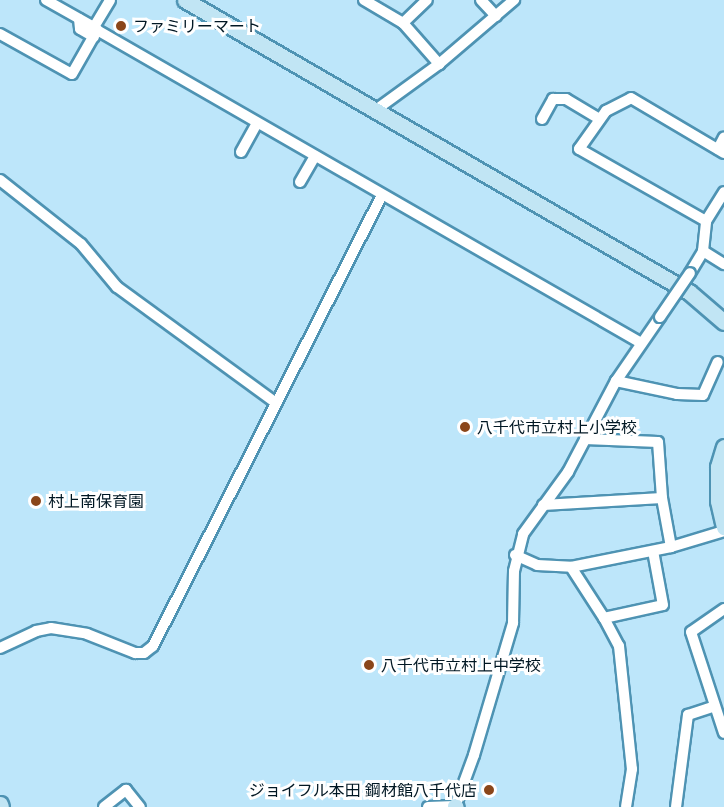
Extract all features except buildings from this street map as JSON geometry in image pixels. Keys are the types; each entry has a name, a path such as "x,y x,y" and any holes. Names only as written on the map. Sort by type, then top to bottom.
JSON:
{"street":[{"path":"46,0 94,27 110,0"},
{"path":"184,0 377,109 689,292 724,322"},
{"path":"364,0 402,22 439,64"},
{"path":"402,22 427,0"},
{"path":"481,0 496,16"},
{"path":"377,109 439,64 514,0"},
{"path":"79,18 80,29 94,37"},
{"path":"0,34 72,74 97,30 641,343"},
{"path":"706,221 579,149 606,111 631,98 721,151 724,137"},
{"path":"542,119 554,99 567,99 599,119"},
{"path":"241,152 257,123"},
{"path":"300,182 315,156"},
{"path":"0,180 81,244 117,287 276,403"},
{"path":"428,807 455,807 474,755 513,623 515,555 522,534 568,472 616,381 703,251 706,221 711,208 724,192"},
{"path":"0,648 36,631 51,628 87,634 135,653 144,652 153,646 382,195"},
{"path":"703,251 724,264"},
{"path":"616,381 677,394 703,395 718,362"},
{"path":"585,438 658,442 662,498 671,547"},
{"path":"515,555 537,565 571,567 671,547 724,529 718,490 718,467 724,447"},
{"path":"543,505 662,498"},
{"path":"604,618 663,605 653,551"},
{"path":"571,567 619,646 632,769 626,807"},
{"path":"724,609 691,632 724,733"},
{"path":"676,807 688,715 715,706"},
{"path":"104,807 126,790 140,807"}],"place":[{"name":"ファミリーマート","path":"121,26"},
{"name":"八千代市立村上小学校","path":"465,427"},
{"name":"村上南保育園","path":"36,501"},
{"name":"八千代市立村上中学校","path":"369,665"},
{"name":"ジョイフル本田 鋼材館八千代店","path":"489,790"}]}
